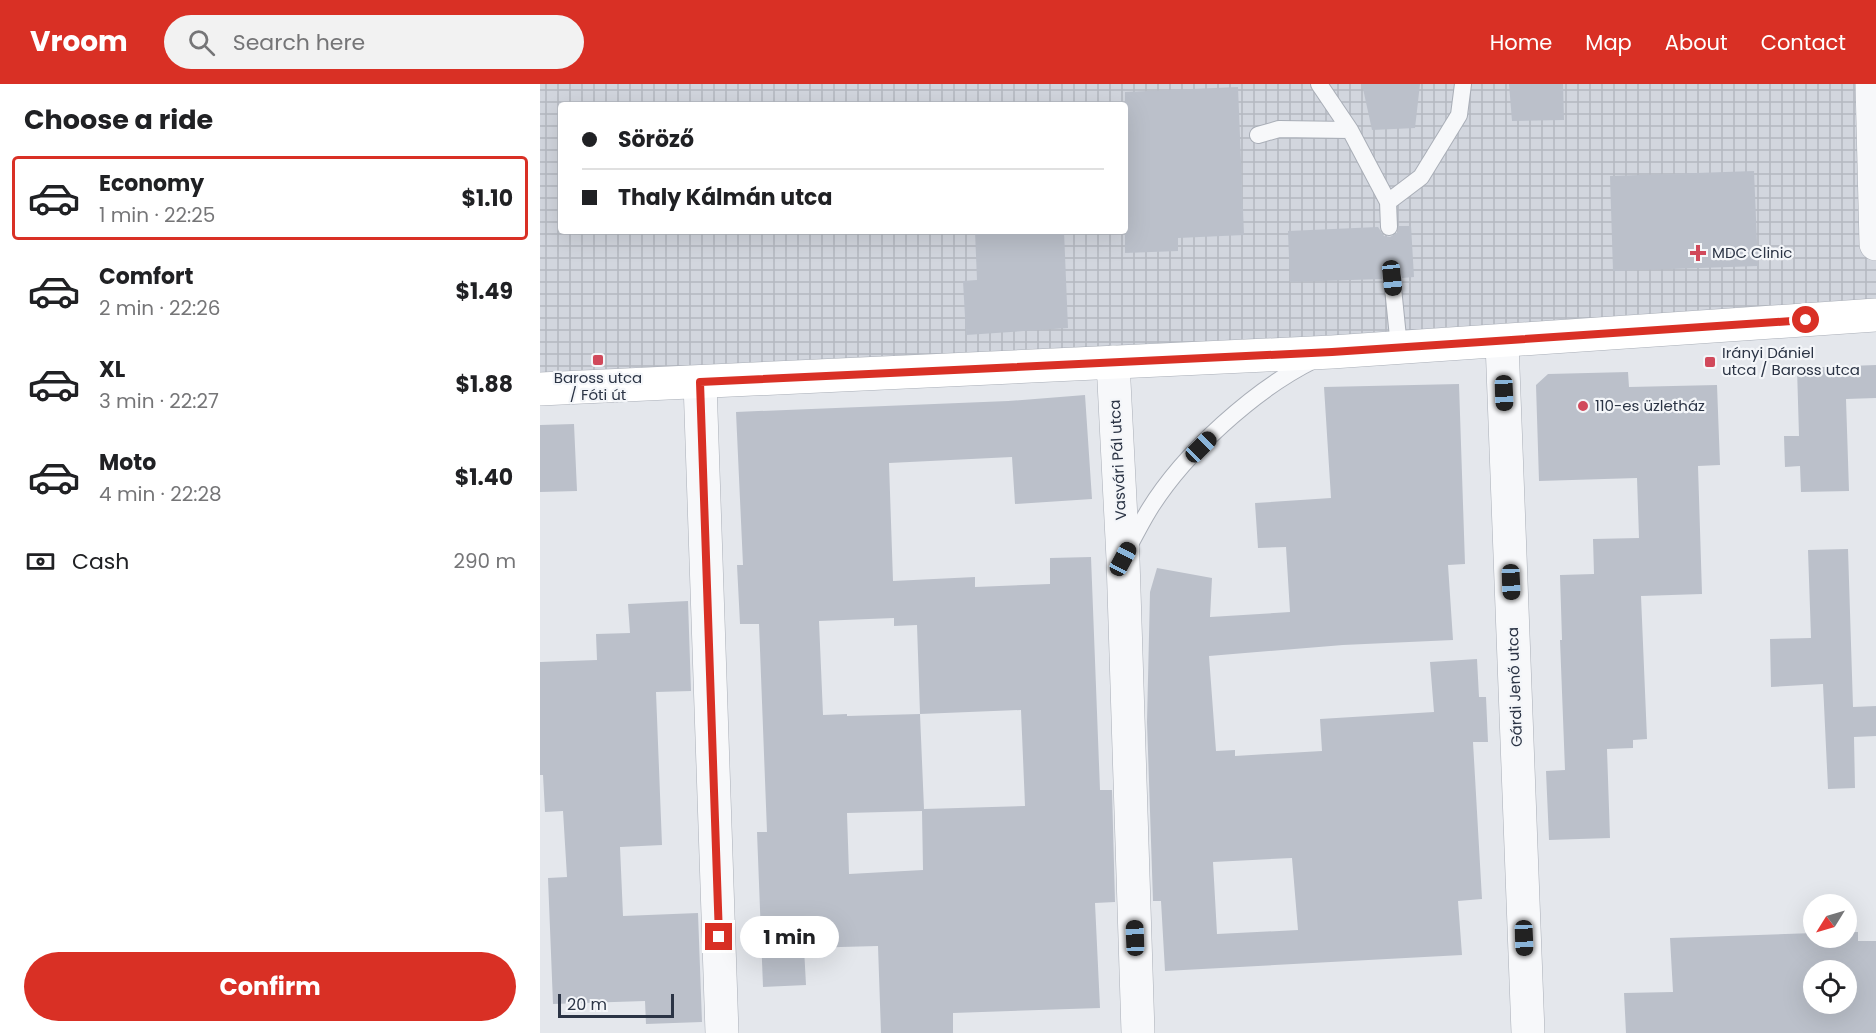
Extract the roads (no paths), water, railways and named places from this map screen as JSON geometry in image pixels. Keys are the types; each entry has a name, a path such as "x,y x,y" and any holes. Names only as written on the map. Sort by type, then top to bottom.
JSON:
{"street":[{"path":"1872,84 1876,244"},
{"path":"540,389 1332,352 1876,315"},
{"name":"Gárdi Jenő utca","path":"1502,342 1528,1033"},
{"name":"Vasvári Pál utca","path":"1113,362 1123,559 1138,1033"},
{"path":"700,382 722,1033"}],"lane":[{"path":"1319,84 1350,130 1388,202 1389,227"},
{"path":"1388,202 1421,177 1459,116 1463,84"},
{"path":"1258,135 1279,129 1350,130"},
{"path":"1392,278 1399,347"},
{"path":"1123,559 1150,509 1185,463 1217,431 1241,409 1272,386 1300,367 1332,352"}],"place":[{"name":"MDC Clinic","path":"1698,253"},
{"name":"Baross utca / Fóti út","path":"598,360"},
{"name":"Irányi Dániel utca / Baross utca","path":"1710,362"},
{"name":"110-es üzletház","path":"1583,406"}]}
